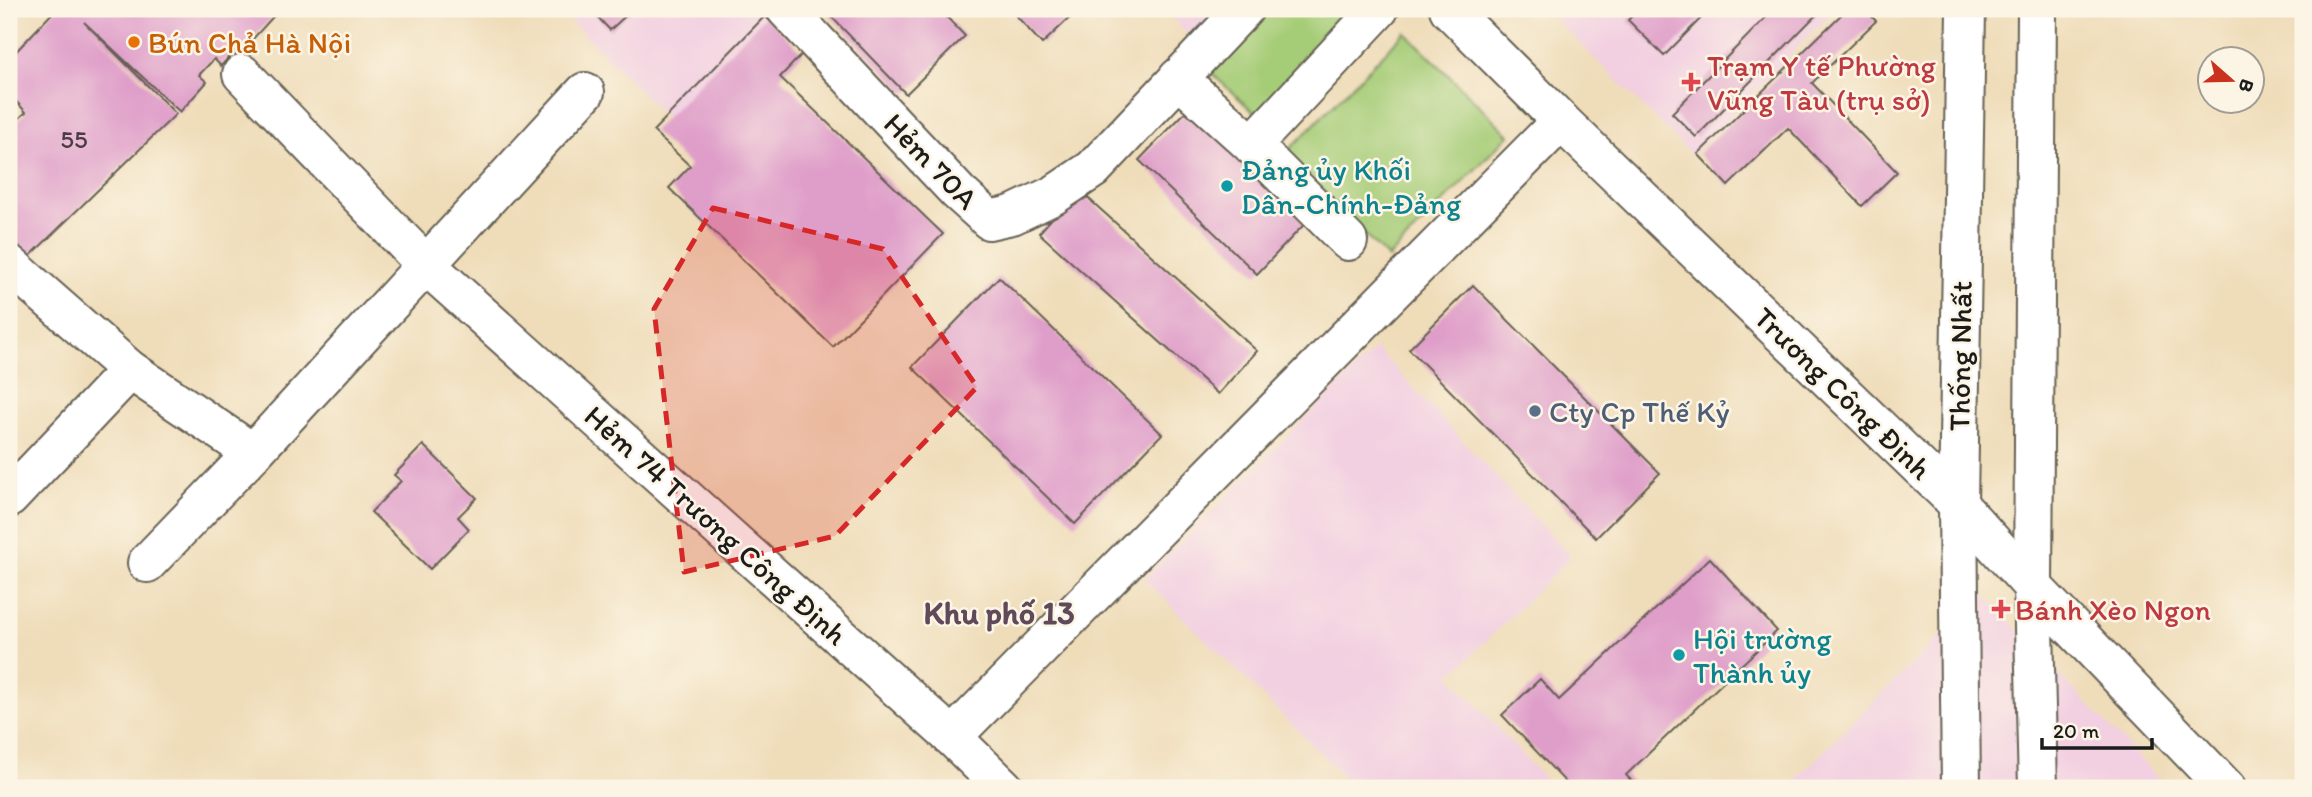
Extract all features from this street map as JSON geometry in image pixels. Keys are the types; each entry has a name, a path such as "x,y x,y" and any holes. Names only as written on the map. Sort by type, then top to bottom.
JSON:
{"main road":[{"name":"Hẻm 70A","path":"786,9 958,192 989,220 1012,215 1054,195 1093,169 1244,9"},
{"path":"1252,145 1380,9"},
{"name":"Trương Công Định","path":"1449,9 1958,504 2033,587 2226,788"},
{"name":"Thống Nhất","path":"1961,788 1958,504 1966,9"},
{"path":"2037,9 2033,587 2038,788"},
{"name":"Hẻm 74 Trương Công Định","path":"242,74 426,265 952,737 1004,788"},
{"path":"1178,78 1252,145 1348,241"},
{"path":"147,563 253,453 585,92"},
{"path":"952,737 1562,121"},
{"path":"9,264 130,370 253,453"},
{"path":"9,499 130,370"}],"highlighted area":[{"path":"713,208 883,249 977,387 835,536 684,572 654,309"}],"shaded area":[{"path":"559,9 774,9 667,118"},
{"path":"1163,9 1227,9 1194,41"},
{"name":"Trạm Y tế Phường Vũng Tàu (trụ sở)","path":"1545,9 1835,9 1692,155"},
{"path":"1376,348 1571,557 1450,676 1553,788 1356,788 1144,579"},
{"path":"1983,593 2167,788 1787,788"}],"green space":[{"path":"1271,9 1389,9 1280,136 1211,73"},
{"path":"1405,32 1509,135 1388,258 1284,155"}],"building":[{"path":"56,9 280,9 240,53 236,49 221,66 214,59 199,75 207,82 180,112 84,22 176,114 23,263 9,249 9,128 26,112 9,94 9,59"},
{"path":"590,9 633,9 610,30"},
{"path":"824,9 939,9 965,36 906,94"},
{"path":"1010,9 1079,9 1042,44"},
{"path":"1639,9 1708,11 1664,56 1628,20"},
{"path":"1774,9 1822,9 1696,137 1672,113"},
{"path":"1847,9 1865,9 1876,21 1812,83 1897,172 1862,206 1788,128 1728,186 1698,154"},
{"path":"765,16 803,53 780,77 943,234 833,347 669,188 690,166 653,131"},
{"name":"Đảng ủy Khối Dân-Chính-Đảng","path":"1198,99 1315,213 1257,274 1139,160"},
{"path":"1078,189 1257,351 1218,394 1039,233"},
{"path":"999,277 1162,434 1075,524 912,367"},
{"name":"Cty Cp Thế Kỷ","path":"1473,285 1660,473 1596,538 1409,349"},
{"path":"423,445 477,498 458,517 469,529 430,569 371,512 401,481 394,475"},
{"name":"Hội trường Thành ủy","path":"1710,558 1777,631 1626,775 1638,788 1571,788 1502,715 1540,679 1559,700"}],"place":[{"name":"Bún Chả Hà Nội","path":"134,42"},
{"name":"Trạm Y tế Phường Vũng Tàu (trụ sở)","path":"1691,82"},
{"name":"Đảng ủy Khối Dân-Chính-Đảng","path":"1227,186"},
{"name":"Cty Cp Thế Kỷ","path":"1535,411"},
{"name":"Bánh Xèo Ngon","path":"2001,609"},
{"name":"Hội trường Thành ủy","path":"1679,655"}],"district":[{"name":"Khu phố 13","path":"999,613"}]}
